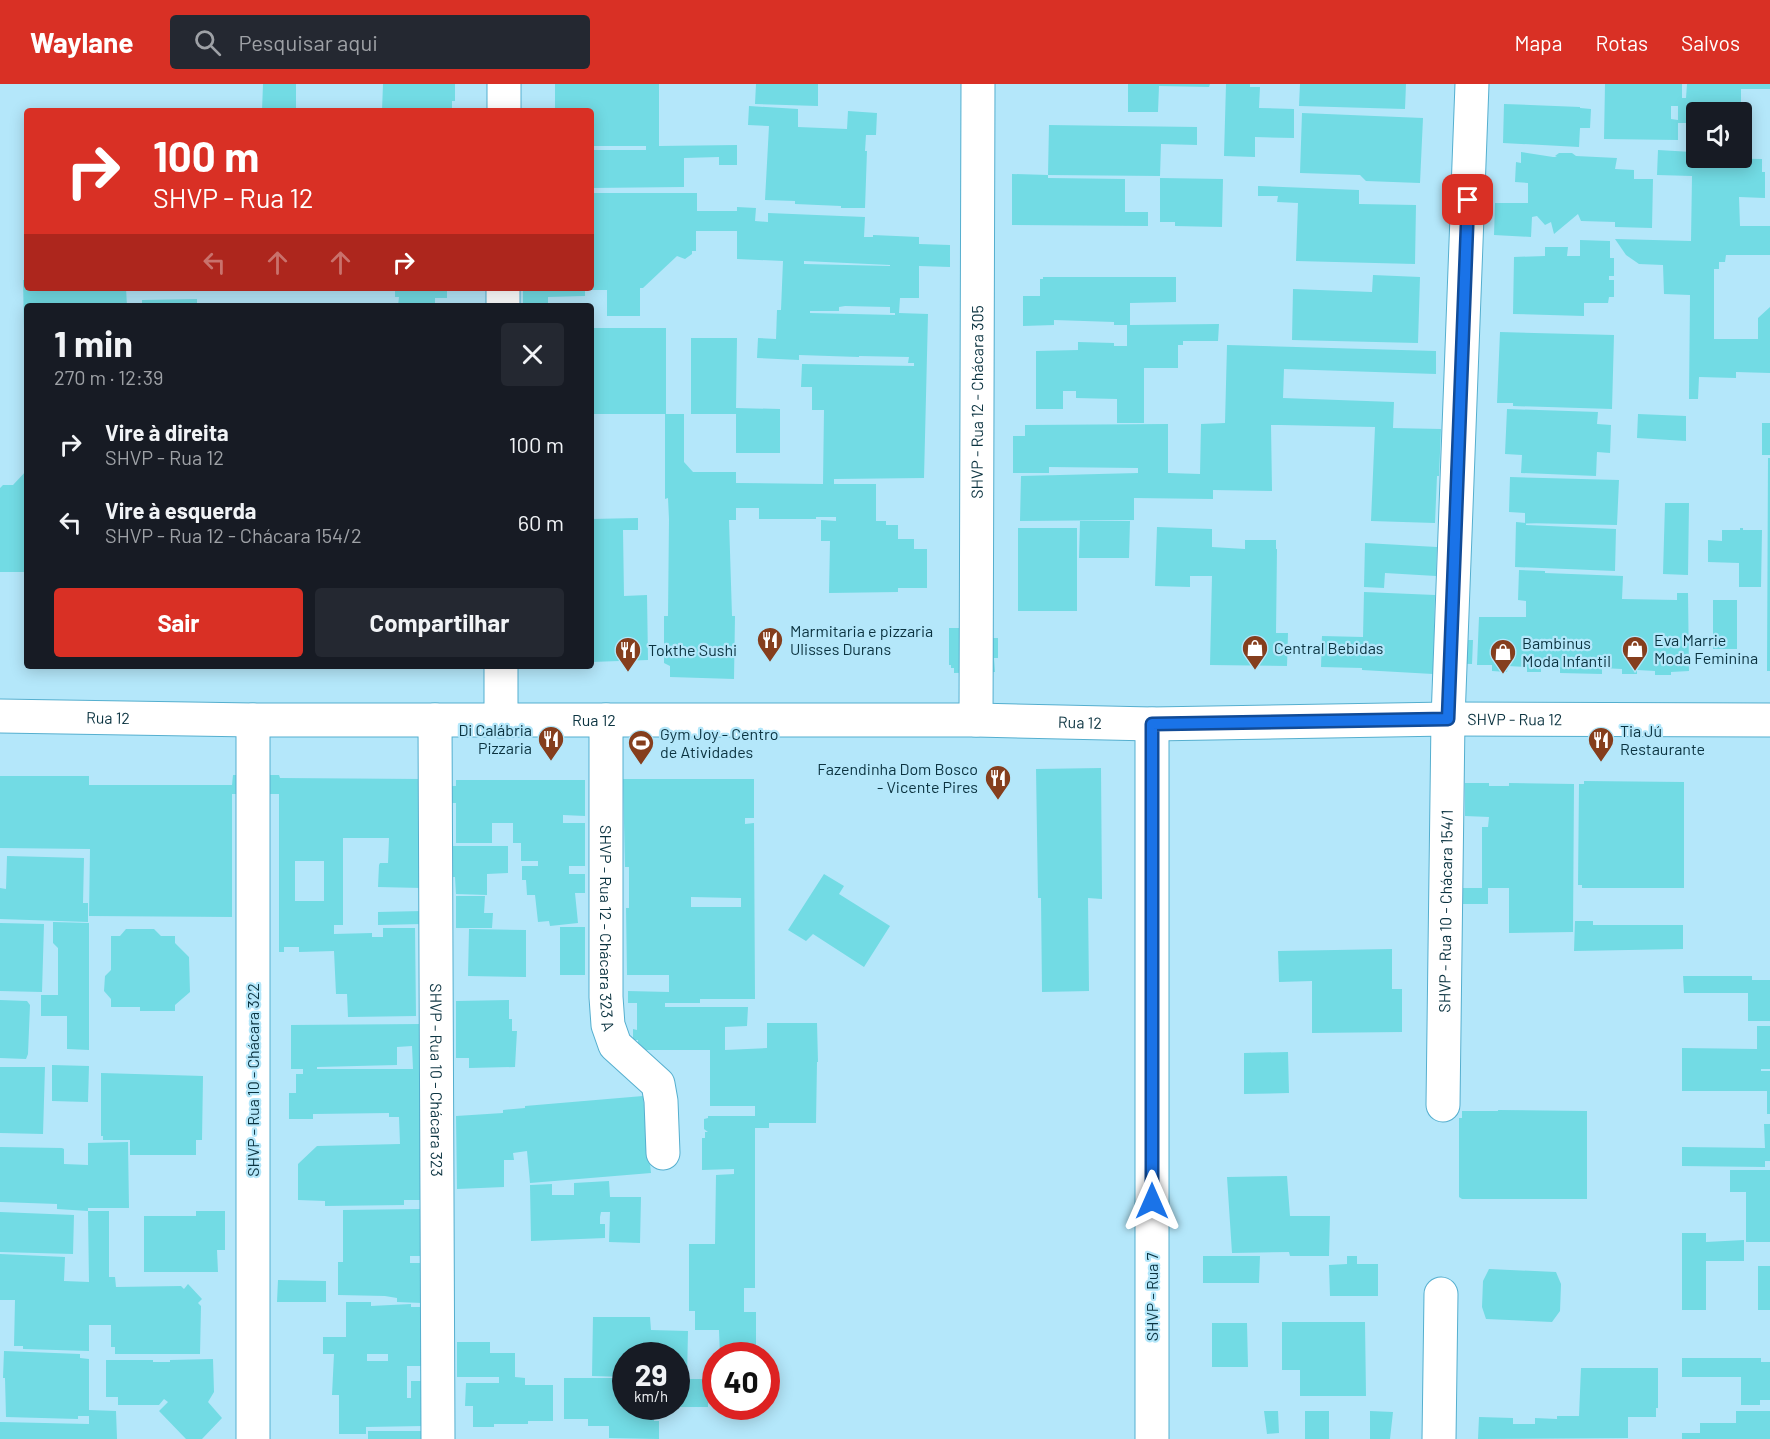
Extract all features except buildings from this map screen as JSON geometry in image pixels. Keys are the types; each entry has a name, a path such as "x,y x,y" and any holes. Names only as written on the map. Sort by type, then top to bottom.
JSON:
{"street":[{"path":"504,84 504,108"},
{"name":"SHVP - Rua 12 - Chácara 305","path":"976,720 978,84"},
{"name":"SHVP - Rua 10 - Chácara 154/1","path":"1443,1105 1448,719 1472,84"},
{"path":"501,669 501,721"},
{"name":"Rua 12","path":"0,716 253,720 976,720 1152,724"},
{"name":"SHVP - Rua 12","path":"1152,724 1448,719 1770,720"},
{"name":"SHVP - Rua 10 - Chácara 322","path":"253,720 254,1439"},
{"name":"SHVP - Rua 10 - Chácara 323","path":"435,720 438,1439"},
{"name":"SHVP - Rua 12 - Chácara 323 A","path":"606,720 606,998 608,1025 615,1045 658,1084 663,1152"},
{"name":"SHVP - Rua 7","path":"1152,724 1152,1439"},
{"path":"1439,1439 1441,1294"}],"place":[{"name":"Marmitaria e pizzaria Ulisses Durans","path":"770,663"},
{"name":"Central Bebidas","path":"1255,671"},
{"name":"Eva Marrie Moda Feminina","path":"1635,672"},
{"name":"Tokthe Sushi","path":"628,673"},
{"name":"Bambinus Moda Infantil","path":"1503,675"},
{"name":"Di Calábria Pizzaria","path":"551,762"},
{"name":"Tia Jú Restaurante","path":"1601,763"},
{"name":"Gym Joy - Centro de Atividades","path":"641,766"},
{"name":"Fazendinha Dom Bosco - Vicente Pires","path":"998,801"}],"route":[{"path":"1152,1201 1152,724 1448,719 1468,200"}]}
